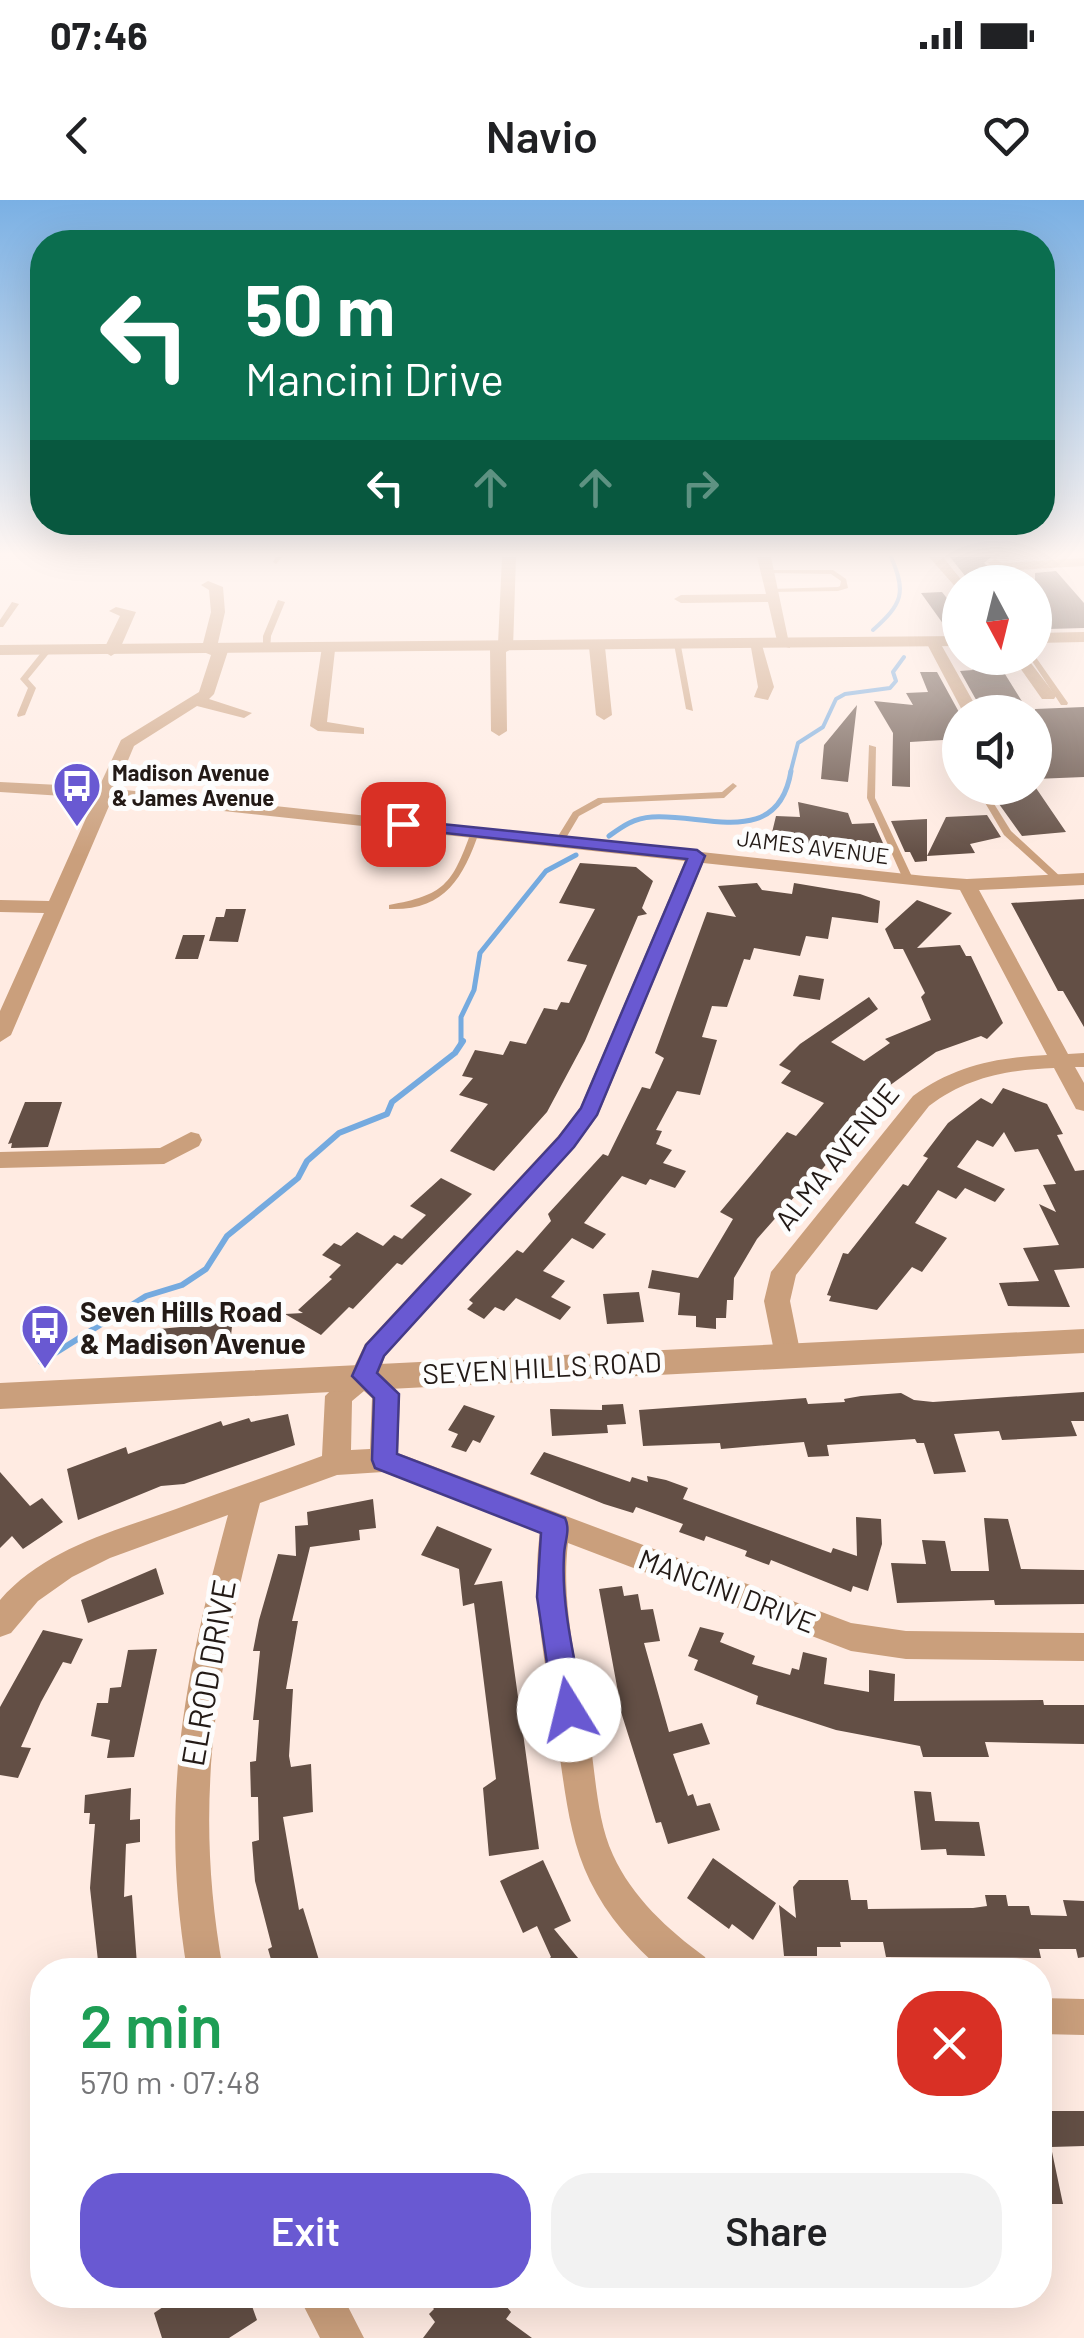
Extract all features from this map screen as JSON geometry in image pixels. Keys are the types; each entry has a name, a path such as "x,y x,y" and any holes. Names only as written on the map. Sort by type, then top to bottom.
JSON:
{"street":[{"path":"0,1035 130,740 197,702 209,689 213,657"},
{"path":"326,657 318,726 358,731"},
{"path":"498,730 501,657"},
{"path":"598,657 604,715"},
{"path":"758,657 766,688 762,697"},
{"path":"941,657 963,695"},
{"path":"197,702 244,713"},
{"name":"JAMES AVENUE","path":"0,787 107,793 910,881 968,885 1084,879"},
{"path":"336,1463 340,1396 364,1376 374,1351 559,1150 590,1110 697,856"},
{"path":"968,885 1072,1061 1084,1104"},
{"path":"0,906 54,907"},
{"name":"ALMA AVENUE","path":"788,1356 777,1301 784,1272 921,1101 942,1084 965,1073 1072,1061"},
{"path":"0,1160 164,1156 192,1140"},
{"name":"SEVEN HILLS ROAD","path":"0,1396 1084,1340"},
{"path":"0,1622 27,1592 61,1568 100,1550 336,1463 384,1460 386,1394 364,1376"},
{"name":"MANCINI DRIVE","path":"384,1460 850,1637 906,1646 1084,1646"},
{"name":"ELROD DRIVE","path":"203,1958 191,1852 189,1775 205,1654 247,1496"},
{"path":"556,1526 550,1554 551,1597 587,1824 601,1868 632,1914 675,1958"},
{"path":"1052,2016 1084,2016"},
{"path":"327,2308 343,2338"}],"lane":[{"path":"21,716 32,688 24,679 42,657"},
{"path":"679,657 690,709"},
{"path":"1045,675 1064,703"},
{"path":"872,747 871,798 910,881"},
{"path":"560,841 576,814 602,800 724,794 733,786"},
{"path":"990,805 1007,833 1060,880"},
{"path":"392,907 418,905 452,883 463,868 475,832"}],"building":[{"path":"920,672 937,672 950,695 942,695 942,740 910,742 910,787 892,786 893,733 874,701 913,705 906,693 928,692"},
{"path":"962,675 1006,675 1018,695 973,695"},
{"path":"857,705 848,782 821,779 824,745"},
{"path":"1084,707 1084,777 1052,778 1052,708"},
{"path":"798,802 848,813 852,824 874,823 887,852 826,855 824,850 768,849 776,816 800,817"},
{"path":"1000,805 1048,805 1066,832 1022,836"},
{"path":"987,815 1001,837 970,844 975,853 927,856 946,817"},
{"path":"927,819 927,861 915,862 910,852 905,852 891,821"},
{"path":"580,863 636,867 653,881 642,908 647,914 638,916 585,1041 547,1112 494,1171 450,1151 488,1104 459,1095 473,1078 462,1076 475,1050 503,1055 510,1041 526,1044 544,1008 557,1010 561,1002 569,1003 587,965 567,961 595,909 559,903"},
{"path":"757,883 762,890 792,894 794,883 860,894 880,901 878,923 832,917 828,939 806,936 800,956 754,948 750,960 744,959 727,1007 712,1006 702,1037 717,1040 700,1095 677,1091 656,1130 662,1131 656,1144 672,1150 663,1163 686,1171 675,1188 650,1179 646,1185 622,1176 584,1223 606,1234 593,1249 572,1238 543,1271 565,1281 551,1297 571,1307 560,1320 516,1298 504,1311 495,1307 484,1319 467,1309 473,1303 469,1300 517,1250 523,1253 551,1221 548,1214 603,1154 608,1156 642,1087 650,1089 664,1058 655,1053 707,912 736,917 718,886"},
{"path":"1084,899 1084,1027 1063,991 1058,991 1011,903"},
{"path":"917,900 952,913 917,948 960,945 966,956 971,956 1003,1023 987,1039 981,1036 936,1052 871,1099 878,1102 799,1197 796,1195 757,1239 734,1278 733,1300 727,1300 726,1318 716,1318 716,1329 696,1327 696,1316 678,1315 680,1293 648,1288 652,1270 698,1278 733,1219 720,1212 787,1132 796,1136 824,1103 781,1083 791,1071 779,1065 800,1044 869,997 878,1009 831,1042 864,1061 890,1043 885,1039 931,1020 921,997 925,993 903,949 894,949 885,929"},
{"path":"226,909 246,909 238,942 209,941 216,917 224,917"},
{"path":"183,935 205,935 198,959 175,959"},
{"path":"799,975 824,979 820,1000 793,996"},
{"path":"1003,1088 1047,1104 1063,1134 1057,1135 1075,1171 1084,1170 1084,1268 1054,1270 1070,1307 1008,1306 999,1283 1039,1281 1023,1248 1059,1245 1039,1204 1056,1212 1043,1185 1056,1184 1038,1149 1015,1152 1004,1132 993,1147 977,1140 957,1167 1005,1189 995,1202 965,1188 956,1199 938,1190 915,1223 947,1238 922,1272 912,1267 877,1310 829,1301 831,1296 827,1295 843,1253 848,1254 903,1184 908,1186 928,1158 923,1156 948,1123 981,1098 992,1104"},
{"path":"25,1102 62,1102 48,1147 11,1148 12,1143 8,1144"},
{"path":"441,1178 472,1194 353,1309 349,1307 321,1335 285,1314 303,1313 298,1310 332,1279 329,1277 341,1265 322,1255 334,1243 341,1246 357,1232 383,1246 394,1235 402,1239 426,1215 410,1206"},
{"path":"639,1292 644,1322 607,1324 603,1294"},
{"path":"233,1317 230,1345 145,1350 148,1330 213,1324 213,1318"},
{"path":"1084,1392 1084,1421 1071,1421 1077,1436 1002,1440 999,1431 954,1434 966,1472 934,1474 924,1443 915,1439 827,1445 829,1456 808,1457 804,1442 721,1449 720,1443 643,1446 639,1410 806,1398 808,1404 845,1402 844,1399 861,1396 901,1393 914,1400 933,1402"},
{"path":"623,1404 626,1424 607,1425 608,1433 552,1436 550,1409 602,1410 602,1405"},
{"path":"464,1405 495,1416 480,1443 473,1440 466,1452 451,1447 458,1434 448,1430"},
{"path":"288,1414 295,1445 184,1484 161,1486 78,1520 67,1469 126,1447 128,1454 221,1421 223,1426 249,1418 251,1422"},
{"path":"544,1452 630,1482 632,1477 648,1482 647,1476 666,1480 688,1488 683,1499 831,1553 833,1548 857,1556 856,1517 881,1519 882,1544 868,1591 853,1586 851,1592 771,1560 769,1565 745,1556 747,1551 706,1536 704,1541 679,1532 683,1524 636,1507 633,1513 604,1504 530,1474"},
{"path":"0,1472 30,1506 42,1498 63,1522 23,1549 12,1536 0,1548"},
{"path":"373,1499 376,1528 359,1530 360,1540 310,1547 292,1621 298,1621 286,1689 293,1689 291,1767 311,1764 313,1812 283,1817 299,1910 303,1908 318,1958 271,1958 268,1949 272,1947 255,1881 252,1842 259,1840 258,1797 251,1797 250,1762 256,1761 259,1720 253,1720 260,1651 253,1651 278,1554 296,1556 295,1526 308,1525 307,1512"},
{"path":"984,1518 1008,1519 1021,1569 1084,1570 1084,1604 995,1605 994,1600 897,1603 891,1563 926,1564 922,1540 945,1541 951,1571 989,1571"},
{"path":"437,1526 492,1549 474,1585 502,1581 539,1849 489,1856 483,1788 496,1779 474,1603 463,1606 459,1569 421,1555"},
{"path":"156,1568 164,1594 88,1623 81,1600"},
{"path":"622,1586 624,1596 638,1594 641,1610 653,1609 660,1641 644,1643 669,1732 702,1723 710,1744 673,1754 688,1796 693,1794 697,1806 710,1803 720,1830 668,1844 661,1822 656,1823 615,1693 618,1692 599,1589"},
{"path":"700,1627 724,1633 720,1642 755,1656 752,1664 790,1675 792,1668 799,1670 803,1652 827,1658 824,1684 869,1692 869,1670 895,1674 894,1701 1043,1700 1044,1705 1084,1705 1084,1744 985,1742 989,1757 923,1757 920,1746 836,1730 756,1704 758,1696 694,1670 698,1660 688,1656"},
{"path":"43,1630 83,1639 71,1664 63,1662 41,1702 21,1747 31,1748 18,1778 0,1775 0,1707"},
{"path":"157,1649 134,1757 107,1758 110,1740 91,1736 97,1703 108,1703 110,1688 121,1687 128,1650"},
{"path":"131,1788 130,1820 140,1819 140,1842 126,1844 124,1897 132,1895 136,1958 98,1958 90,1888 95,1824 89,1824 90,1813 84,1813 85,1795"},
{"path":"914,1791 931,1792 935,1821 979,1822 985,1856 947,1855 946,1849 921,1850"},
{"path":"713,1858 776,1903 753,1940 732,1924 729,1929 687,1898"},
{"path":"543,1860 571,1921 554,1929 578,1958 550,1958 537,1926 523,1933 500,1881"},
{"path":"799,1880 848,1880 851,1900 867,1900 868,1909 973,1908 987,1906 985,1895 1006,1895 1008,1906 1029,1906 1031,1915 1067,1916 1063,1900 1084,1901 1084,1957 1078,1958 1076,1949 1039,1949 1041,1958 886,1957 883,1942 840,1942 841,1947 817,1947 817,1956 784,1956 779,1905 796,1918 793,1887"},
{"path":"1052,2111 1084,2111 1084,2146 1052,2147"},
{"path":"1052,2152 1063,2204 1052,2204"},
{"path":"162,2308 253,2308 257,2320 229,2338 162,2338 154,2313"},
{"path":"508,2308 511,2312 506,2319 532,2338 423,2338 435,2322 429,2314 434,2309"}],"waterway":[{"path":"790,774 798,743 823,727 836,699 845,694 890,688 896,681 893,672 904,657"},
{"path":"609,836 646,818 715,822 755,819 771,811 783,795 790,774"},
{"path":"461,1043 461,1017 474,990 480,953 546,871 576,855"},
{"path":"41,1362 146,1296 182,1285 206,1269 227,1236 298,1178 307,1161 339,1133 387,1114 392,1102 455,1053 463,1041"}],"place":[{"name":"Madison Avenue & James Avenue","path":"77,828"},
{"name":"Seven Hills Road & Madison Avenue","path":"45,1370"}],"route":[{"path":"403,824 697,856 590,1110 566,1142 374,1351 364,1376 386,1394 384,1460 556,1526 550,1554 551,1597 569,1710"}]}
